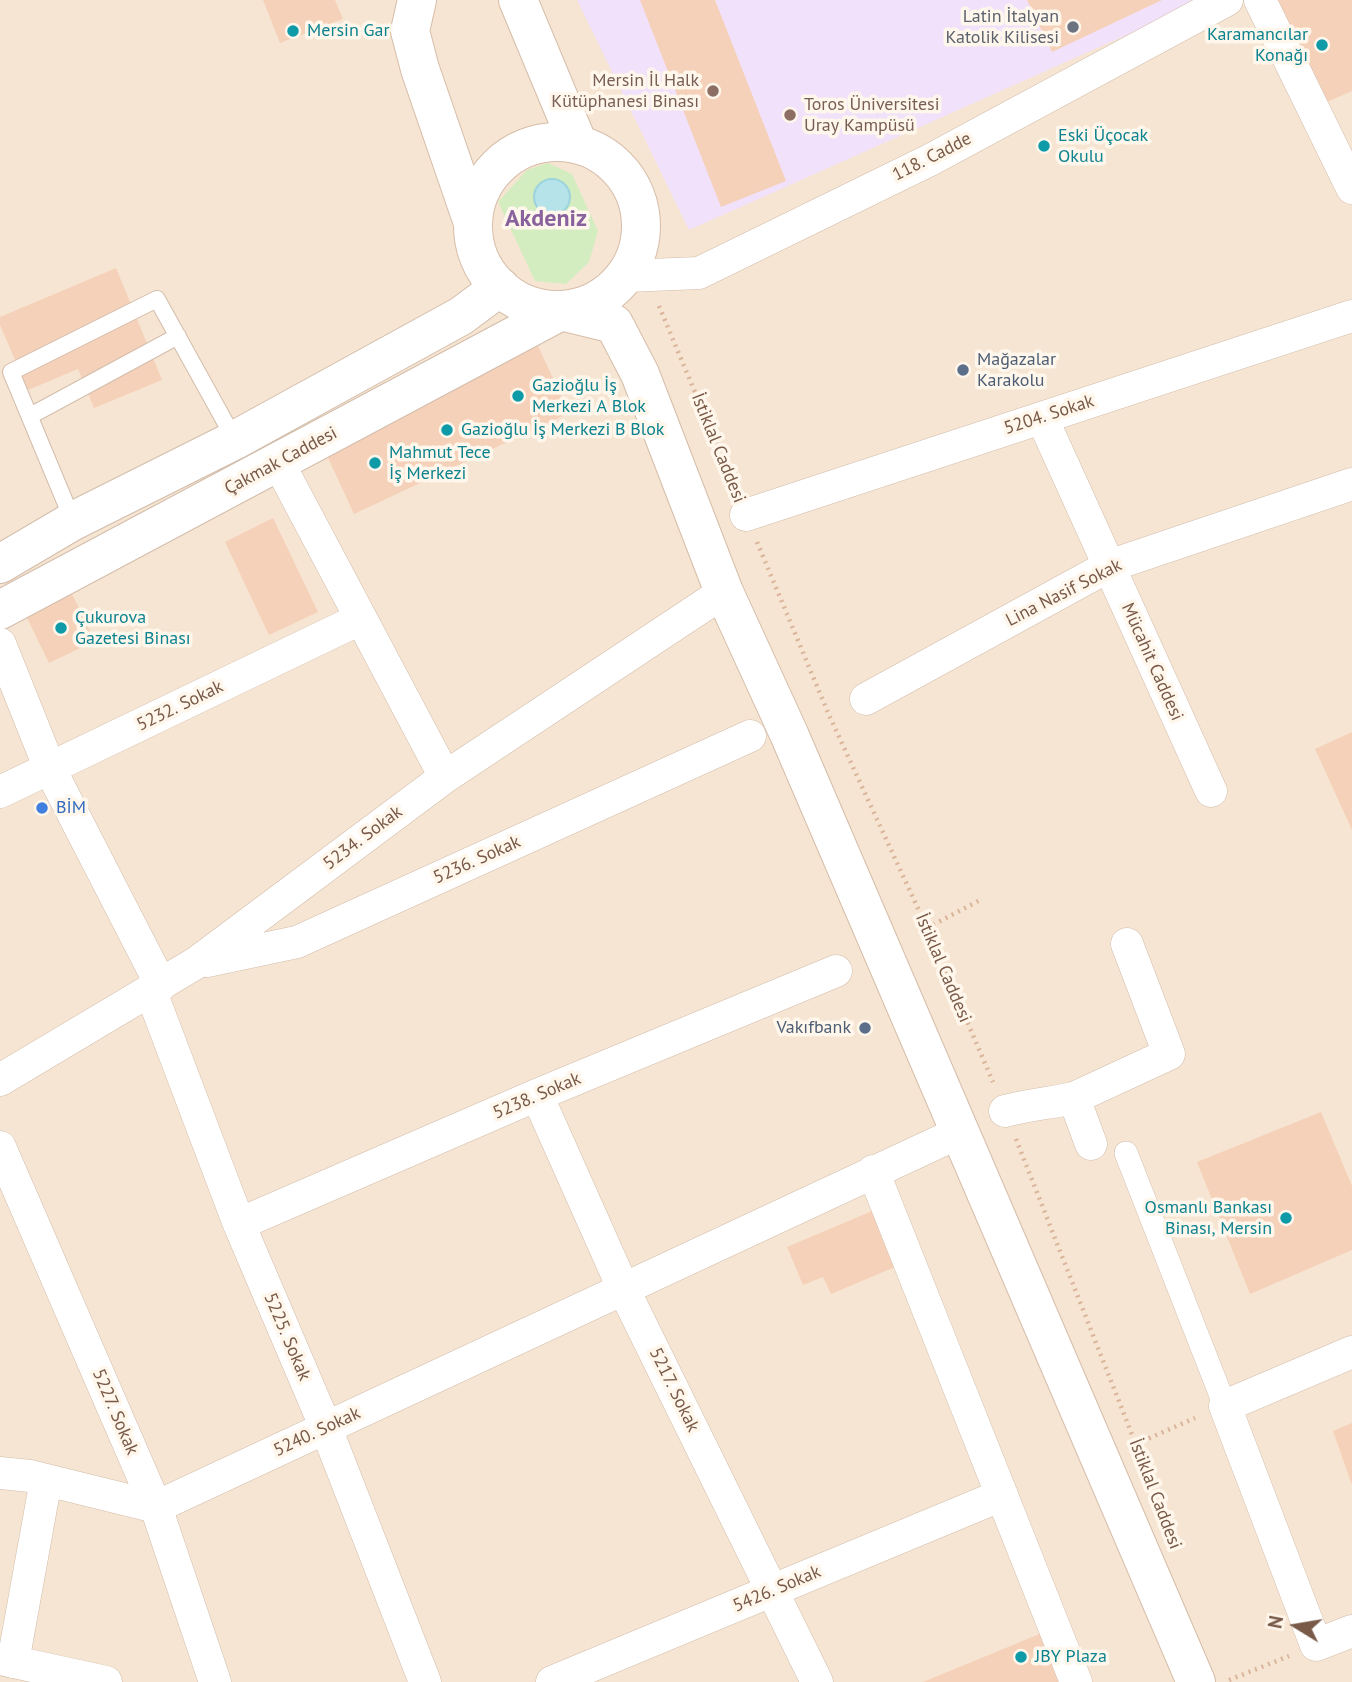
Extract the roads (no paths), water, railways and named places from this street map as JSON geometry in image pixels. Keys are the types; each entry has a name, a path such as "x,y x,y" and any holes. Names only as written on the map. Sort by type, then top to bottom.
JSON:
{"main road":[{"path":"518,0 578,144"},
{"path":"408,10 420,69 473,223 476,251 488,276 508,296 533,307 561,311 586,306 608,294 626,275 638,251 642,223 637,197 624,173 603,154 578,144 554,141 529,146 506,158 489,176 483,187 473,223"},
{"path":"0,564 73,522 235,440 461,316 500,286"},
{"name":"Çakmak Caddesi","path":"0,610 561,311"},
{"name":"İstiklal Caddesi","path":"561,311 614,324 640,374 724,592 789,734 958,1133 1216,1676"}],"street":[{"name":"118. Cadde","path":"626,275 699,273 930,160 1227,0"},
{"path":"1260,0 1352,188"},
{"name":"5204. Sokak","path":"746,515 1352,316"},
{"name":"Mücahit Caddesi","path":"1042,418 1211,791"},
{"path":"278,463 445,777"},
{"name":"Lina Nasif Sokak","path":"866,699 1109,566 1352,484"},
{"name":"5234. Sokak","path":"0,1080 196,963 445,777 724,592"},
{"name":"5232. Sokak","path":"0,792 360,619"},
{"name":"5225. Sokak","path":"0,644 50,769 156,988 239,1224 326,1428 425,1682"},
{"name":"5236. Sokak","path":"196,963 297,942 750,736"},
{"path":"1004,1111 1037,1102 1074,1098 1169,1054 1126,944"},
{"name":"5238. Sokak","path":"239,1224 537,1095 836,971"},
{"name":"5217. Sokak","path":"537,1095 623,1288 817,1682"},
{"path":"1074,1098 1091,1144"},
{"name":"5240. Sokak","path":"156,1507 958,1133"},
{"name":"5227. Sokak","path":"0,1147 156,1507 215,1682"},
{"path":"1126,1153 1315,1645 1352,1631"},
{"path":"873,1171 1076,1682"},
{"path":"1225,1406 1352,1352"},
{"path":"0,1473 30,1476 156,1507"},
{"path":"46,1480 7,1661 106,1682"},
{"name":"5426. Sokak","path":"552,1682 1002,1495"}],"lane":[{"path":"73,522 11,372 157,299 235,440"},
{"path":"30,416 178,336"}],"water":[{"path":"552,179 565,184 570,197 565,210 552,215 539,210 534,197 539,184"}],"place":[{"name":"Latin İtalyan Katolik Kilisesi","path":"1073,27"},
{"name":"Mersin Gar","path":"293,31"},
{"name":"Karamancılar Konağı","path":"1322,45"},
{"name":"Mersin İl Halk Kütüphanesi Binası","path":"713,91"},
{"name":"Toros Üniversitesi Uray Kampüsü","path":"790,115"},
{"name":"Eski Üçocak Okulu","path":"1044,146"},
{"name":"Mağazalar Karakolu","path":"963,370"},
{"name":"Gazioğlu İş Merkezi A Blok","path":"518,396"},
{"name":"Gazioğlu İş Merkezi B Blok","path":"447,430"},
{"name":"Mahmut Tece İş Merkezi","path":"375,463"},
{"name":"Çukurova Gazetesi Binası","path":"61,628"},
{"name":"BİM","path":"42,808"},
{"name":"Vakıfbank","path":"865,1028"},
{"name":"Osmanlı Bankası Binası, Mersin","path":"1286,1218"},
{"name":"JBY Plaza","path":"1021,1657"}],"district":[{"name":"Akdeniz","path":"546,219"}]}
